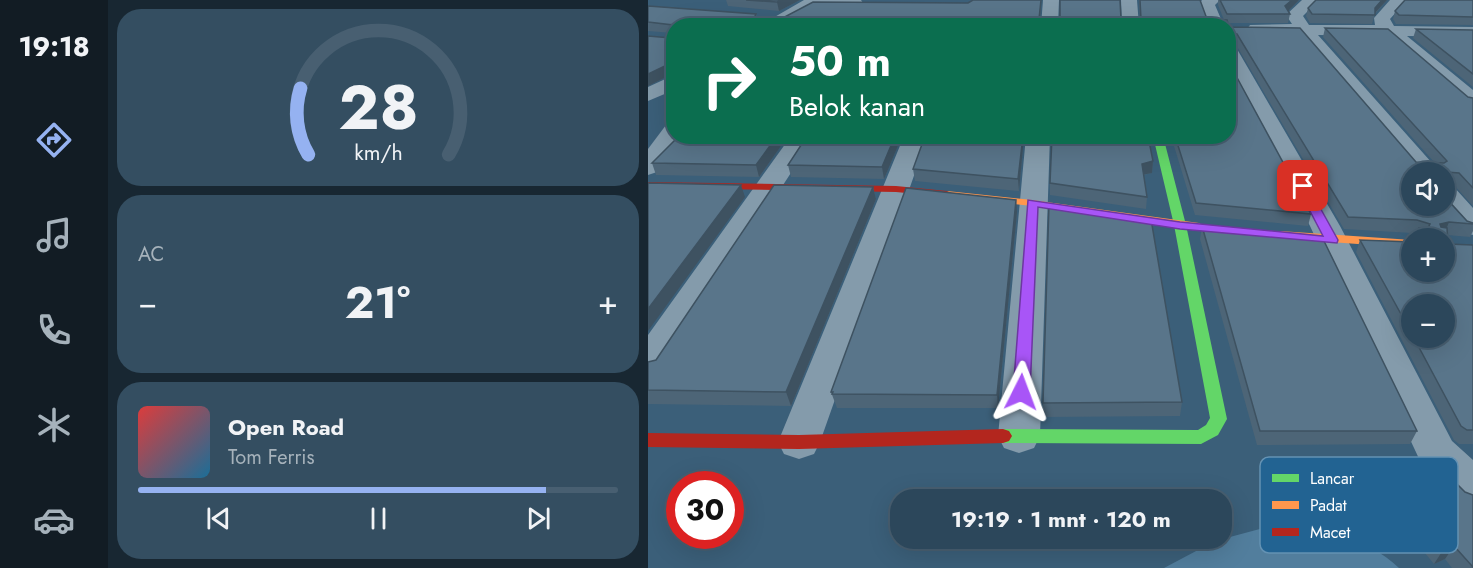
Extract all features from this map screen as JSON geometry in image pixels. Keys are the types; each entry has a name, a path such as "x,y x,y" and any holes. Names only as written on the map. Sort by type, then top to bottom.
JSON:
{"street":[{"path":"790,0 810,3 872,3"},
{"path":"1050,18 1051,0"},
{"path":"1129,0 1130,18"},
{"path":"1212,0 1207,4 1213,18"},
{"path":"1311,0 1294,15 1303,29 1418,162"},
{"path":"1400,0 1381,21 1473,101"},
{"path":"779,18 796,13 810,3"},
{"path":"1236,39 1303,29 1473,32"},
{"path":"1236,43 1437,453 1441,457"},
{"path":"648,78 666,80"},
{"path":"648,94 666,85"},
{"path":"648,167 666,141"},
{"path":"648,363 798,144"},
{"path":"799,442 913,144"},
{"path":"1019,436 1037,144"},
{"path":"648,440 799,442 1019,436 1201,437 1212,430 1219,419 1180,225 1160,144"},
{"path":"648,185 896,189 1032,203 1215,229"},
{"path":"1455,215 1467,240"},
{"path":"1262,233 1401,243"},
{"path":"1458,474 1473,489"}],"water":[{"path":"1260,529 1260,553 1379,553 1399,568 1164,568 1200,549 1232,549 1232,536"}],"building":[{"path":"746,0 782,0 777,2"},
{"path":"973,0 1041,0 1039,18 783,18 813,2 968,3"},
{"path":"1060,0 1120,0 1121,18 1060,18"},
{"path":"1140,0 1200,0 1207,18 1141,18"},
{"path":"1220,0 1292,0 1285,6 1290,14 1227,14"},
{"path":"1316,0 1382,0 1375,8 1375,15 1312,14 1308,8"},
{"path":"1405,0 1473,0 1473,17 1399,15 1395,11"},
{"path":"648,6 756,14 754,18 666,18 666,24 648,22"},
{"path":"1236,27 1300,28 1416,162 1401,162 1401,216 1455,216 1455,208 1473,224 1449,222 1440,224 1441,227 1447,228 1428,228 1430,224 1417,220 1348,217 1236,34"},
{"path":"1325,28 1388,29 1468,97 1473,98 1473,188 1459,173 1455,173 1455,162 1446,162 1447,161"},
{"path":"1416,29 1473,30 1473,74"},
{"path":"648,36 666,38 666,65 648,74"},
{"path":"1236,76 1311,214 1196,203 1178,144 1236,144"},
{"path":"671,144 771,144 756,165 652,163"},
{"path":"802,144 892,144 882,167 788,165"},
{"path":"922,144 1022,144 1018,179 913,169"},
{"path":"1052,144 1150,144 1153,161 1142,164 1147,197 1050,183"},
{"path":"648,183 741,185 648,309"},
{"path":"774,185 873,187 786,392 648,390 648,362 656,360"},
{"path":"906,188 1016,200 997,395 832,394 831,392"},
{"path":"1049,204 1151,219 1182,402 1043,403"},
{"path":"1202,226 1322,237 1417,431 1260,431"},
{"path":"1360,240 1401,242 1401,282 1455,282 1455,244 1473,245 1473,430 1467,430 1461,426 1419,348 1455,348 1455,294 1401,294 1401,314"},
{"path":"1458,485 1465,492 1473,495 1473,567 1458,550"}],"traffic: fast":[{"path":"1003,436 1201,437 1212,430 1219,419 1180,225 1160,144"}],"traffic: slow":[{"path":"947,194 1032,203 1199,227"},
{"path":"1280,235 1401,243"}],"traffic: jam":[{"path":"648,185 896,189 947,194"},
{"path":"648,440 799,442 1003,436"}],"route":[{"path":"1021,392 1032,203 1180,225 1332,240 1303,186"}]}
